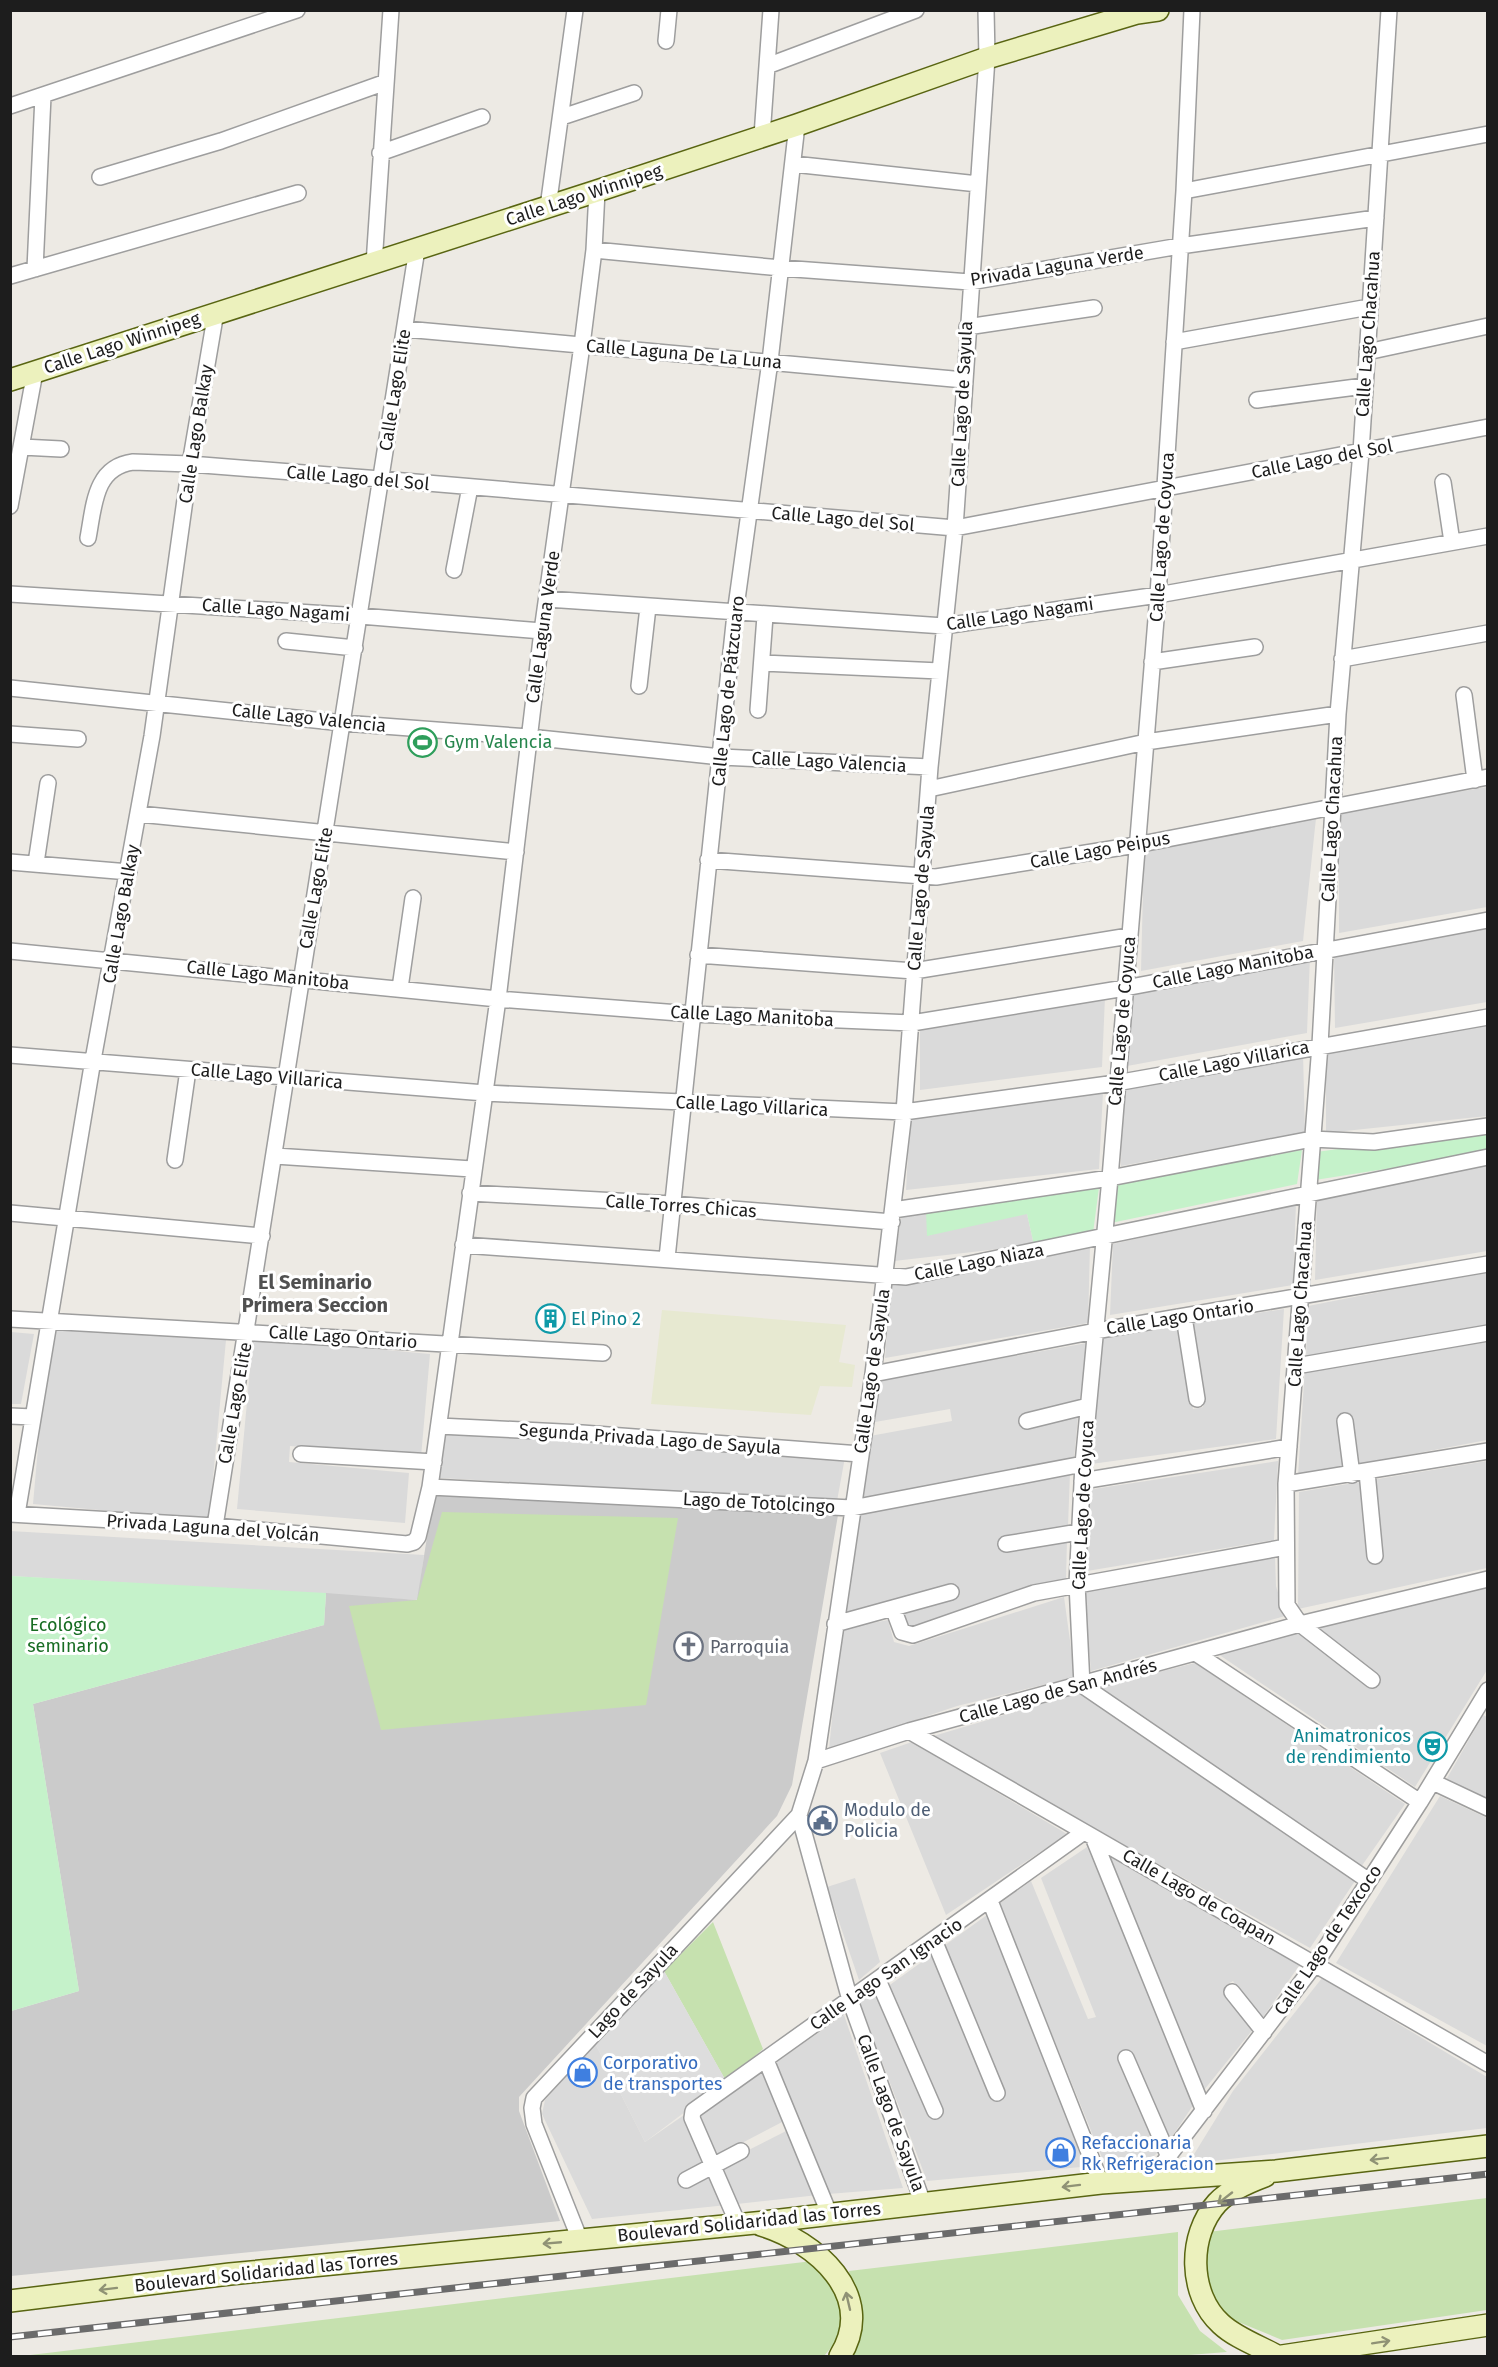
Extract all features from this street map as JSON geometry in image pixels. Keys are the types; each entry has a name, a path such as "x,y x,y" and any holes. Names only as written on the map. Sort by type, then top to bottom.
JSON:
{"main road":[{"name":"Calle Lago Winnipeg","path":"10,380 597,191 797,125 987,58 1137,12 1158,10"},
{"name":"Boulevard Solidaridad las Torres","path":"10,2301 230,2274 746,2224 1101,2183 1276,2171 1488,2146"},
{"path":"1276,2171 1242,2186 1219,2202 1201,2228 1195,2259 1197,2279 1215,2317 1238,2336 1277,2356"},
{"path":"746,2224 781,2230 804,2242 839,2279 846,2291 851,2316 848,2342 840,2356"},
{"path":"1282,2356 1321,2354 1488,2325"}],"street":[{"path":"10,106 297,10"},
{"path":"374,264 391,10"},
{"path":"548,207 575,10"},
{"path":"666,41 669,10"},
{"path":"762,136 771,10"},
{"path":"767,66 916,10"},
{"name":"Calle Lago de Sayula","path":"816,1761 873,1374 904,1112 930,767 955,528 987,58 986,10"},
{"name":"Calle Lago de Coyuca","path":"1082,1685 1077,1584 1083,1464 1110,1178 1116,1083 1158,595 1184,191 1192,10"},
{"name":"Calle Lago Chacahua","path":"1300,1624 1290,1610 1286,1597 1286,1484 1320,1045 1331,808 1361,452 1389,10"},
{"path":"100,177 221,141 386,82"},
{"path":"562,117 634,93"},
{"path":"35,269 42,96"},
{"path":"380,153 482,117"},
{"name":"Calle Lago de Pátzcuaro","path":"667,1258 735,614 770,361 797,125"},
{"path":"1184,191 1488,134"},
{"path":"793,164 978,184"},
{"name":"Calle Laguna Verde","path":"414,1542 430,1487 434,1462 472,1169 498,999 542,631 594,250 597,191"},
{"path":"10,276 298,193"},
{"name":"Privada Laguna Verde","path":"594,250 781,268 970,282 1180,246 1376,218"},
{"name":"Calle Lago Elite","path":"214,1526 248,1331 285,1078 417,249"},
{"path":"1174,342 1369,307"},
{"path":"967,327 1094,309"},
{"name":"Calle Lago Balkay","path":"14,1514 50,1321 93,1060 139,814 190,464 216,312"},
{"path":"1366,352 1488,326"},
{"name":"Calle Laguna De La Luna","path":"405,329 964,380"},
{"path":"11,503 35,372"},
{"path":"1257,400 1364,386"},
{"name":"Calle Lago del Sol","path":"88,538 98,491 104,475 124,463 190,464 955,528 1488,427"},
{"path":"22,447 61,449"},
{"path":"1443,482 1452,542"},
{"path":"454,570 470,487"},
{"name":"Calle Lago Nagami","path":"547,599 735,614 944,626 1158,595 1488,536"},
{"name":"Calle Lago Nagami","path":"10,594 360,616 542,631"},
{"path":"639,686 648,608"},
{"path":"758,710 765,616"},
{"path":"1342,659 1488,633"},
{"path":"286,641 355,648"},
{"path":"1152,662 1255,647"},
{"path":"763,663 940,671"},
{"name":"Calle Lago Valencia","path":"10,688 343,723 529,737 721,758 930,767"},
{"path":"1464,695 1481,779"},
{"name":"Calle Lago Valencia","path":"929,789 1146,742 1338,714"},
{"path":"10,734 78,739"},
{"name":"Calle Lago Peipus","path":"708,860 922,877 959,875 1136,845 1481,779"},
{"path":"36,863 48,783"},
{"path":"139,814 326,831 516,852"},
{"path":"10,862 129,872"},
{"path":"400,988 413,898"},
{"name":"Calle Lago Manitoba","path":"10,951 112,959 498,999 692,1014 912,1023 1125,988 1488,920"},
{"path":"698,955 914,971 1129,936"},
{"name":"Calle Lago Villarica","path":"10,1055 485,1093 904,1112 1116,1083 1488,1017"},
{"path":"175,1160 188,1070"},
{"name":"Calle Torres Chicas","path":"470,1193 893,1216 1110,1178 1312,1139 1374,1142 1488,1126"},
{"path":"275,1156 472,1169"},
{"name":"Calle Lago Niaza","path":"463,1245 667,1258 885,1276 916,1276 1308,1192 1488,1157"},
{"path":"10,1213 262,1236"},
{"name":"Calle Lago Ontario","path":"873,1374 1096,1331 1301,1298 1488,1264"},
{"path":"1184,1317 1197,1399"},
{"name":"Calle Lago Ontario","path":"10,1319 603,1353"},
{"path":"1296,1366 1488,1333"},
{"path":"1027,1421 1088,1406"},
{"path":"10,1416 33,1417"},
{"path":"1345,1420 1352,1475"},
{"name":"Segunda Privada Lago de Sayula","path":"439,1426 582,1433 861,1454"},
{"path":"1082,1481 1289,1447"},
{"path":"1286,1484 1488,1451"},
{"path":"301,1454 434,1462"},
{"name":"Lago de Totolcingo","path":"430,1487 852,1508 1083,1464"},
{"path":"1367,1472 1375,1556"},
{"name":"Privada Laguna del Volcán","path":"14,1514 214,1526 407,1544 414,1542"},
{"path":"1006,1544 1079,1532"},
{"path":"893,1608 902,1632 913,1635 1014,1599 1077,1584 1286,1547"},
{"name":"Calle Lago de San Andrés","path":"816,1761 909,1731 1300,1624 1488,1579"},
{"path":"835,1624 951,1593"},
{"path":"1300,1624 1372,1680"},
{"path":"1197,1654 1420,1802"},
{"path":"1082,1685 1369,1881"},
{"name":"Calle Lago de Texcoco","path":"1151,2179 1316,1963 1483,1706 1488,1690"},
{"name":"Calle Lago de Coapan","path":"909,1731 1316,1963 1488,2064"},
{"name":"Lago de Sayula","path":"580,2240 534,2124 532,2108 534,2098 799,1815 816,1761"},
{"path":"1433,1782 1488,1809"},
{"name":"Calle Lago de Sayula","path":"799,1815 850,2000 924,2203"},
{"path":"1089,1834 1204,2110"},
{"name":"Calle Lago San Ignacio","path":"713,2167 692,2118 693,2111 934,1940 1089,1834"},
{"path":"990,1901 1101,2183"},
{"path":"934,1940 997,2093"},
{"path":"878,1980 935,2111"},
{"path":"1232,1992 1264,2032"},
{"path":"1126,2058 1169,2157"},
{"path":"766,2060 829,2213"},
{"path":"686,2180 741,2151"},
{"path":"713,2167 746,2224"}],"shaded area":[{"path":"1487,787 1487,907 1339,933 1339,812"},
{"path":"1316,818 1303,941 1141,971 1144,850"},
{"path":"1487,926 1487,1002 1335,1028 1334,953"},
{"path":"1310,956 1307,1033 1127,1066 1130,992"},
{"path":"1105,997 1102,1067 920,1090 920,1026"},
{"path":"1487,1022 1487,1116 1326,1133 1326,1046"},
{"path":"1303,1053 1305,1132 1121,1166 1122,1086"},
{"path":"1103,1092 1099,1169 906,1190 910,1115"},
{"path":"1487,1165 1487,1251 1315,1280 1317,1197"},
{"path":"1296,1203 1293,1285 1110,1315 1113,1244"},
{"path":"926,1211 1027,1214 1034,1245 894,1261 902,1213"},
{"path":"1090,1246 1088,1323 885,1358 891,1283"},
{"path":"1487,1271 1487,1327 1306,1358 1308,1306"},
{"path":"1284,1309 1276,1439 1091,1464 1103,1337 1178,1324 1193,1409 1203,1407 1192,1323"},
{"path":"49,1324 226,1340 209,1520 33,1504"},
{"path":"11,1332 34,1334 21,1404 11,1404"},
{"path":"1487,1337 1487,1440 1360,1464 1349,1413 1341,1413 1348,1466 1298,1476 1305,1367"},
{"path":"253,1338 430,1354 421,1457 290,1446 289,1462 409,1473 405,1523 237,1509"},
{"path":"1087,1343 1080,1401 1020,1417 1022,1428 1078,1417 1074,1459 862,1500 870,1436 952,1421 950,1409 875,1422 880,1380"},
{"path":"445,1434 845,1457 837,1501 440,1478"},
{"path":"1278,1461 1274,1540 1087,1571 1087,1490"},
{"path":"1487,1461 1487,1568 1298,1609 1299,1492"},
{"path":"1070,1473 1068,1526 1000,1540 1002,1551 1067,1539 1066,1580 986,1600 963,1612 911,1631 897,1610 843,1616 856,1515"},
{"path":"434,1493 838,1515 792,1785 777,1816 519,2097 519,2111 560,2221 11,2276 11,2011 79,1991 33,1704 324,1625 326,1593 417,1600"},
{"path":"10,1531 424,1555 418,1600 11,1576"},
{"path":"1275,1556 1276,1586 1285,1616 1091,1671 1083,1587"},
{"path":"1487,1586 1487,1670 1415,1787 1218,1654 1309,1627"},
{"path":"1064,1597 1075,1677 957,1706 829,1749 841,1629 888,1620 894,1642 909,1646"},
{"path":"1195,1663 1405,1804 1361,1867 1098,1687"},
{"path":"1082,1692 1355,1881 1310,1948 930,1737"},
{"path":"1483,1715 1487,1717 1487,1800 1446,1780"},
{"path":"912,1742 1067,1834 946,1915 880,1753"},
{"path":"1440,1796 1487,1818 1487,2046 1336,1963"},
{"path":"1087,1847 1196,2101 1169,2141 1147,2163 1107,2170 999,1904 1031,1881 1088,2019 1096,2017 1041,1878"},
{"path":"1113,1854 1301,1963 1261,2020 1233,1981 1226,1985 1254,2028 1204,2090 1106,1856"},
{"path":"855,1878 880,1962 859,1980 827,1887"},
{"path":"987,1915 1092,2166 927,2181 858,1998 880,1992"},
{"path":"664,1971 726,2081 645,2142 595,2043"},
{"path":"1322,1978 1487,2077 1487,2128 1188,2164 1233,2091"},
{"path":"844,2015 903,2188 828,2194 772,2065"},
{"path":"595,2043 645,2142 687,2113 727,2205 592,2219 542,2114 545,2100"},
{"path":"764,2065 786,2120 715,2157 696,2116"},
{"path":"790,2129 818,2195 737,2204 719,2165"}],"green space":[{"path":"1487,1129 1487,1153 1315,1180 1316,1152"},
{"path":"1302,1150 1297,1184 1111,1223 1116,1184"},
{"path":"1100,1180 1093,1233 1034,1245 1027,1214 927,1236 926,1211"},
{"path":"662,1310 846,1325 839,1362 855,1365 852,1387 820,1386 811,1415 651,1404"},
{"path":"442,1512 678,1518 646,1705 381,1730 349,1606 417,1600"},
{"name":"Ecológico seminario","path":"11,1576 326,1593 324,1625 33,1704 79,1991 11,2011"},
{"path":"713,1922 763,2049 726,2081 664,1971"},
{"path":"1487,2198 1487,2310 1282,2340 1219,2314 1201,2276 1208,2232"},
{"path":"1178,2232 1178,2295 1200,2331 1227,2352 1176,2356 851,2356 857,2346 849,2271"},
{"path":"821,2260 829,2270 846,2330 824,2356 22,2356"}],"railway":[{"path":"10,2337 1488,2174"}],"place":[{"name":"Gym Valencia","path":"423,742"},
{"name":"El Pino 2","path":"550,1319"},
{"name":"Parroquia","path":"689,1647"},
{"name":"Animatronicos de rendimiento","path":"1432,1746"},
{"name":"Modulo de Policia","path":"823,1820"},
{"name":"Corporativo de transportes","path":"582,2073"},
{"name":"Refaccionaria Rk Refrigeracion","path":"1060,2153"}],"district":[{"name":"El Seminario Primera Seccion","path":"315,1294"}]}
